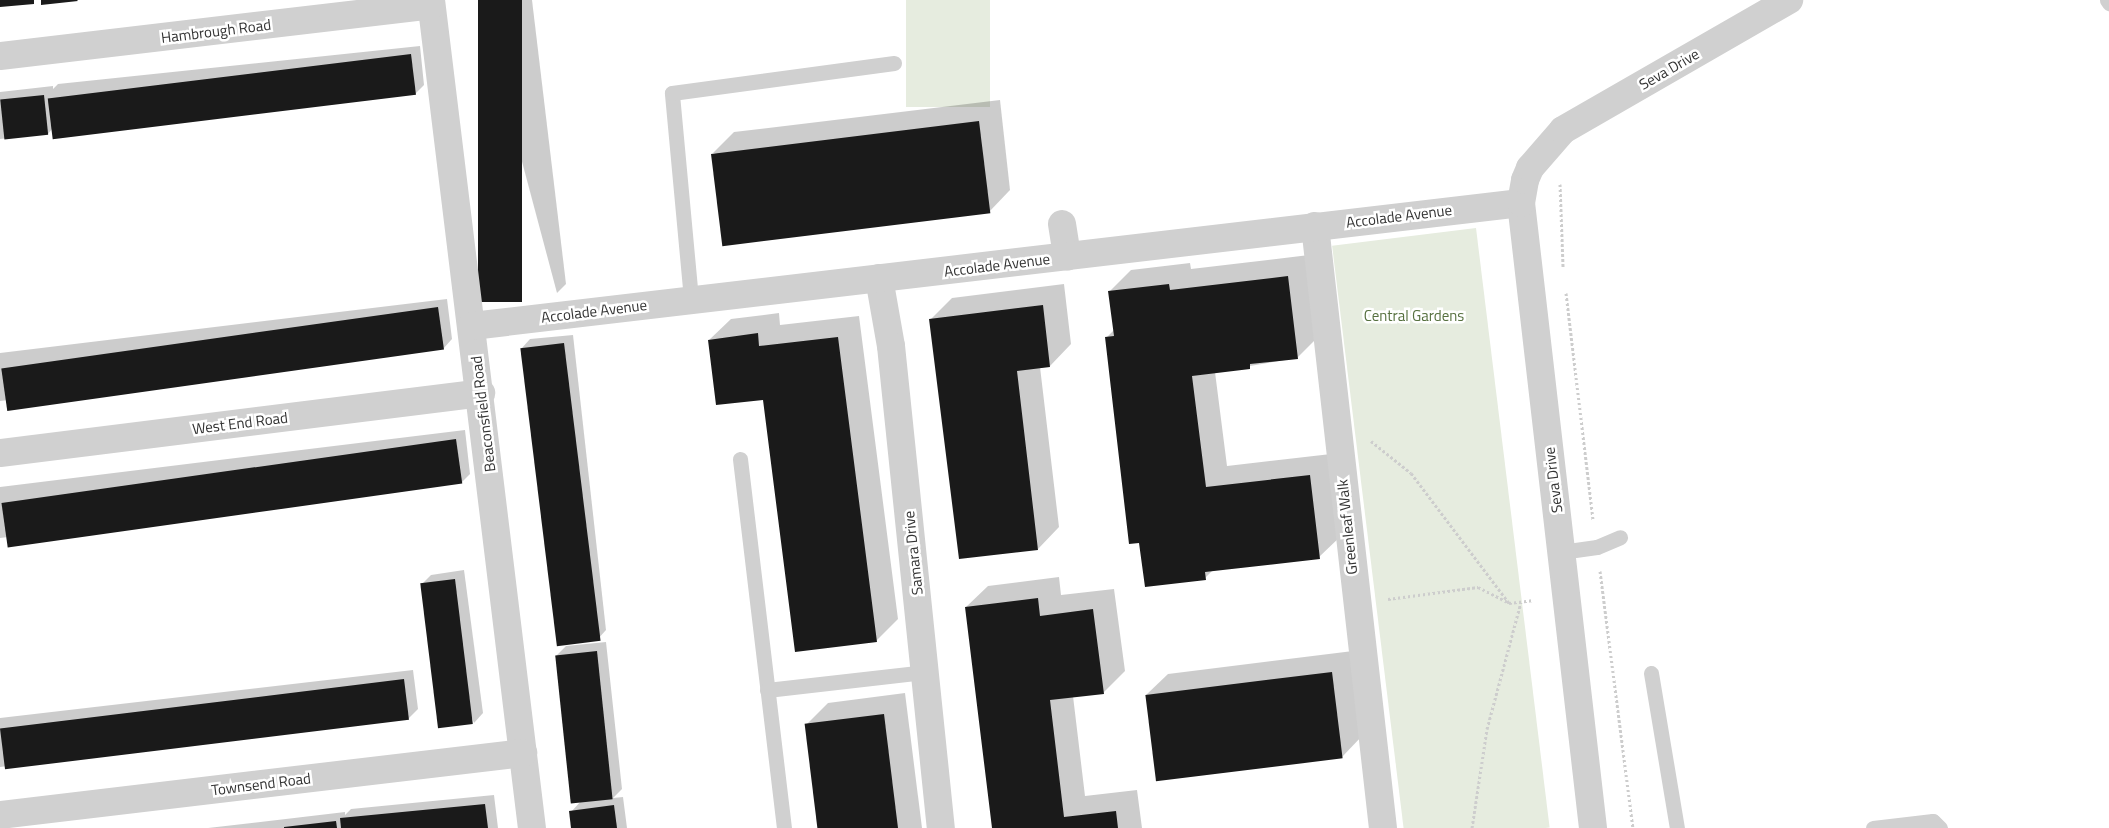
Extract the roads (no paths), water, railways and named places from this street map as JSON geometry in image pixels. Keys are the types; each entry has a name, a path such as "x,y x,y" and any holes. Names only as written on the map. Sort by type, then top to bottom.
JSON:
{"street":[{"name":"Seva Drive","path":"1593,828 1521,203 1530,168 1551,140 1562,130 1789,0"},
{"name":"Hambrough Road","path":"0,56 431,3"},
{"name":"Beaconsfield Road","path":"431,3 481,393 532,828"},
{"name":"Accolade Avenue","path":"472,326 691,299 1067,258 1315,226 1521,203"},
{"path":"1062,224 1067,258"},
{"name":"Greenleaf Walk","path":"1315,226 1356,604 1383,828"},
{"name":"Samara Drive","path":"879,278 891,346 941,828"},
{"name":"West End Road","path":"0,452 481,393"},
{"name":"Townsend Road","path":"0,815 523,753"}],"lane":[{"path":"691,299 672,94 894,63"},
{"path":"740,458 784,828"},
{"path":"1561,552 1597,547 1620,537"},
{"path":"767,690 926,672"},
{"path":"1650,673 1677,828"},
{"path":"1873,828 1933,821 1940,828"}],"park label":[{"name":"Central Gardens","path":"1414,316"}]}
